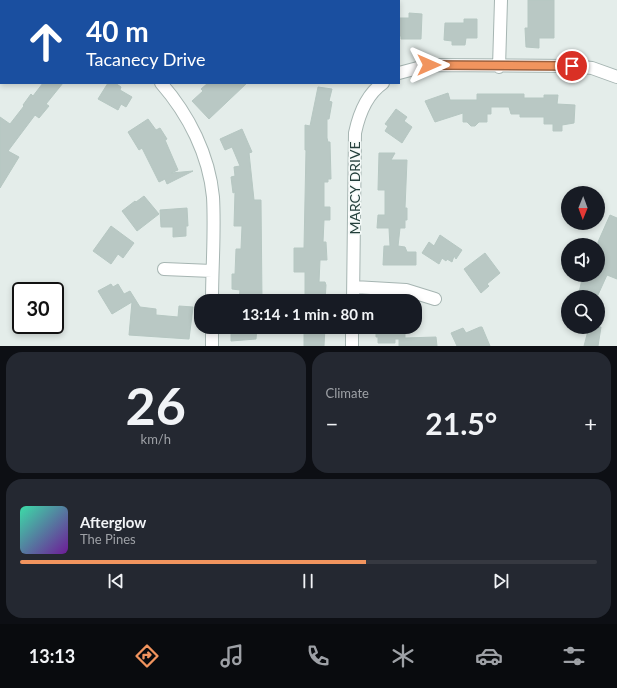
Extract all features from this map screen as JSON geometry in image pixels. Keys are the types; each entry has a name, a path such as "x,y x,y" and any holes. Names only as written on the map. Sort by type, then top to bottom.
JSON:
{"street":[{"path":"499,67 501,0"},
{"path":"400,73 429,65 499,67 572,66 592,68 617,77"},
{"path":"162,84 173,96 184,114 195,133 203,153 213,196 212,294"},
{"name":"MARCY DRIVE","path":"354,294 355,132 360,112 379,84"},
{"path":"164,269 212,271"},
{"path":"354,287 406,290 435,299"},
{"path":"212,334 212,346"},
{"path":"352,334 352,346"}],"building":[{"path":"528,0 554,0 554,38 539,38 539,48 526,47 525,28 528,28"},
{"path":"409,13 422,14 421,39 401,39 400,18 409,18"},
{"path":"464,19 477,19 477,38 466,38 465,45 452,45 452,41 444,40 445,23 464,23"},
{"path":"42,84 62,84 46,104 49,106 39,118 35,115 8,151 19,157 0,188 0,117 10,124 31,94 33,96"},
{"path":"107,84 116,84 121,87 120,90 132,97 126,107 121,104 118,110 98,99"},
{"path":"207,84 246,84 209,119 192,101 203,91 201,89"},
{"path":"318,87 332,89 329,101 332,102 329,119 327,119 327,138 328,142 330,142 331,179 328,179 328,182 324,182 324,207 330,207 330,220 324,220 323,242 326,242 327,260 320,260 319,282 325,282 325,294 305,294 305,272 294,272 294,248 304,248 306,150 305,125 310,126"},
{"path":"448,93 450,100 477,100 477,94 524,94 524,98 544,98 544,95 558,95 557,104 575,105 574,123 562,125 562,131 553,131 553,124 544,124 544,117 520,117 520,114 511,114 509,107 491,107 491,114 487,114 487,122 479,122 475,126 471,126 467,122 463,122 463,113 435,122 425,101"},
{"path":"396,109 407,117 404,121 412,127 402,143 385,131 388,126 385,124"},
{"path":"148,119 156,130 160,128 167,139 165,140 178,170 171,173 193,171 167,184 165,179 159,182 142,148 139,150 128,132"},
{"path":"242,129 252,152 249,153 254,200 261,200 262,294 240,294 240,290 232,289 232,274 235,274 236,249 241,249 242,226 234,226 235,192 233,193 231,177 235,176 234,167 240,166 232,147 225,150 220,139"},
{"path":"379,153 395,153 391,160 407,160 405,208 407,208 407,220 405,220 405,228 400,228 398,246 405,247 407,252 416,252 416,265 383,265 384,246 390,246 389,228 377,228 378,215 385,215 385,190 378,190"},
{"path":"144,196 159,214 137,231 122,211"},
{"path":"187,208 188,226 186,226 186,236 173,237 173,227 161,227 160,210"},
{"path":"610,215 617,218 617,279 607,275 605,279 605,238 600,238 603,230 605,230"},
{"path":"111,226 134,243 123,258 118,254 111,264 93,251"},
{"path":"440,235 462,250 456,259 454,256 452,262 447,259 446,261 442,258 439,264 422,253 429,242 434,246"},
{"path":"485,253 500,273 487,284 489,286 481,293 464,269"},
{"path":"581,282 604,282 600,290 580,290"},
{"path":"111,284 113,287 118,284 124,294 130,291 140,307 156,309 156,315 178,317 179,306 193,307 189,339 129,335 132,302 112,314 98,291"},
{"path":"482,327 490,346 457,346 451,333 463,328 466,333"},
{"path":"231,334 256,334 256,339 231,341"},
{"path":"304,334 325,334 324,346 304,346"},
{"path":"376,334 405,334 405,338 436,337 437,346 399,346 399,339 395,339 395,343 378,343 378,337 376,337"},
{"path":"587,334 600,334 598,346 584,346"}],"route":[{"path":"429,65 499,67 572,66"}]}
